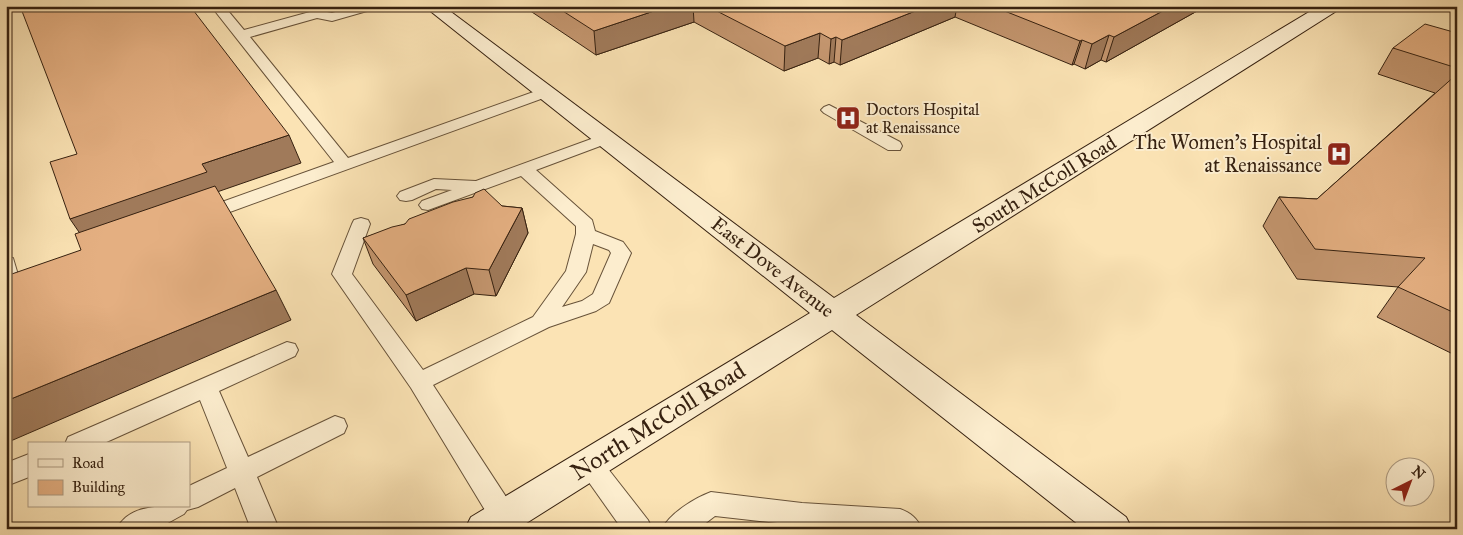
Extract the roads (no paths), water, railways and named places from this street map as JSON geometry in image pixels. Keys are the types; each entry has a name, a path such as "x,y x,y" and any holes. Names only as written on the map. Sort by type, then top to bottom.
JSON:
{"main road":[{"name":"East Dove Avenue","path":"432,6 1113,529"},
{"name":"South McColl Road","path":"832,314 1332,6"},
{"name":"North McColl Road","path":"494,523 832,314"}],"lane":[{"path":"217,6 344,164"},
{"path":"241,35 321,10 332,17 370,6"},
{"path":"185,221 544,93"},
{"path":"829,110 894,146"},
{"path":"480,186 456,204 423,203 439,191 480,186 605,139"},
{"path":"524,169 585,224 586,234 576,272 541,322"},
{"path":"470,207 480,186"},
{"path":"419,382 541,322 589,306 602,298 621,253 616,246 586,234"},
{"path":"365,235 342,274 419,382 494,523"},
{"path":"6,263 15,283"},
{"path":"82,442 287,350"},
{"path":"206,387 265,529"},
{"path":"190,498 335,426"},
{"path":"589,464 638,529"},
{"path":"6,475 28,465"},
{"path":"676,529 711,504 803,522 900,521 908,529"},
{"path":"131,529 171,508"}],"place":[{"name":"Doctors Hospital at Renaissance","path":"848,118"},
{"name":"The Women's Hospital at Renaissance","path":"1339,154"}]}
